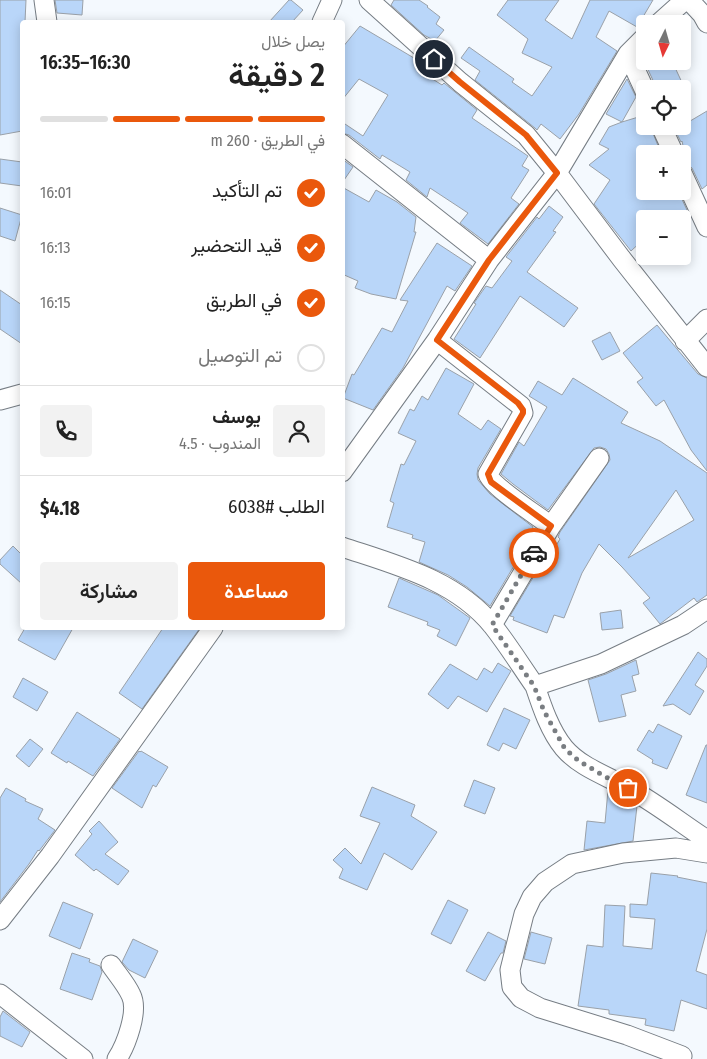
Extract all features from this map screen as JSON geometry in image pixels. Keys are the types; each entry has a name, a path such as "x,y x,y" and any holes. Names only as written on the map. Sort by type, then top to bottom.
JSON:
{"street":[{"path":"44,0 47,20"},
{"path":"323,20 332,0"},
{"path":"368,0 460,82 526,135 707,367"},
{"path":"668,15 686,0"},
{"path":"345,468 437,340 489,260 557,173 628,54 636,46"},
{"path":"628,54 640,80"},
{"path":"345,146 489,260"},
{"path":"691,192 707,227"},
{"path":"685,340 707,319"},
{"path":"437,340 521,406 523,413 490,468 488,477 491,482 551,526"},
{"path":"0,400 20,395"},
{"path":"492,625 551,526 599,458"},
{"path":"345,548 413,571 436,582 471,604 492,625 534,686 544,711 565,749 579,761 628,788 707,840"},
{"path":"534,686 601,664 683,625 707,609"},
{"path":"0,920 50,856 212,630"},
{"path":"683,1058 627,1035 540,1008 521,998 512,987 510,970 524,914 532,897 545,882 572,864 623,853 676,848 707,853"},
{"path":"111,965 131,995 134,1005 131,1024 123,1050 116,1059"},
{"path":"0,994 83,1059"}],"building":[{"path":"0,0 26,0 25,20 20,20 20,131 0,135"},
{"path":"55,0 83,0 82,15 57,13"},
{"path":"289,0 303,10 294,20 271,20"},
{"path":"394,0 419,0 440,17 436,24 444,30 435,41 424,35 391,5"},
{"path":"508,0 559,0 545,20 572,39 590,0 653,0 644,15 636,15 636,26 609,11 596,37 617,51 579,114 560,139 541,124 537,130 475,80 480,71 461,58 469,47 514,79 512,82 532,96 552,67 522,53 528,39 497,15"},
{"path":"360,26 419,61 415,68 442,85 444,83 477,110 472,118 528,156 522,166 529,170 511,198 519,204 488,244 460,223 468,213 430,188 427,197 406,180 410,172 382,155 380,159 345,134 345,124 363,136 388,95 359,79 345,96 345,44"},
{"path":"648,70 676,70 681,80 653,80"},
{"path":"627,79 636,97 622,122 606,114"},
{"path":"707,111 707,185 702,189 691,167 691,145 683,145 678,135 691,135 691,120"},
{"path":"636,118 636,135 654,135 658,145 636,145 636,200 682,200 687,210 636,210 636,246 631,251 594,204 610,180 589,165 609,149 599,144 609,127"},
{"path":"0,159 20,162 20,186 0,183"},
{"path":"345,161 353,167 345,179"},
{"path":"345,189 369,202 376,190 397,202 416,217 414,232 416,232 396,299 371,294 355,288 358,281 345,275"},
{"path":"549,206 563,217 553,231 556,232 527,272 578,308 564,327 520,296 480,358 454,339 486,286 492,288 512,261 506,257 537,217 539,219"},
{"path":"0,208 20,214 15,241 0,236"},
{"path":"437,243 472,266 455,291 447,286 403,368 373,410 345,399 345,393 352,374 354,375 382,328 392,332 408,301 400,300"},
{"path":"0,290 20,304 20,343 0,329"},
{"path":"657,325 698,374 707,378 707,471 691,450 664,400 656,406 637,382 643,378 623,353"},
{"path":"610,332 620,351 602,360 592,341"},
{"path":"446,368 474,384 458,414 481,430 488,420 501,429 478,468 478,480 490,494 533,527 527,544 490,606 467,587 448,575 419,562 425,542 412,538 413,535 387,527 394,503 390,501 401,464 404,465 416,441 398,433 410,409 414,411 422,396 428,400"},
{"path":"573,378 628,412 621,423 660,441 707,473 707,595 697,602 694,598 660,624 643,603 650,598 599,544 582,573 564,618 554,615 547,633 513,620 514,617 510,616 543,561 546,562 560,539 558,537 560,532 610,460 606,449 594,448 548,510 501,474 519,442 524,446 547,407 529,396 538,381 562,395","holes":["676,490 694,520 628,558"]},
{"path":"13,546 20,553 20,582 0,564 0,560"},
{"path":"399,578 438,595 470,618 456,646 437,636 440,630 427,625 428,622 388,607"},
{"path":"621,610 623,628 602,630 600,613"},
{"path":"24,630 72,630 55,660 18,640"},
{"path":"162,630 199,630 142,709 119,693"},
{"path":"698,652 707,659 707,666 695,685 704,691 690,715 673,704 663,706"},
{"path":"636,660 639,674 632,676 636,691 621,695 626,716 599,722 588,680"},
{"path":"498,663 511,671 487,712 458,696 448,709 428,694 450,664 477,680 484,668 492,673"},
{"path":"23,678 48,692 37,711 13,697"},
{"path":"504,708 530,720 516,749 503,743 499,751 487,745"},
{"path":"77,712 120,739 93,776 51,753"},
{"path":"658,724 682,736 667,769 652,763 653,760 637,750 649,730 653,733"},
{"path":"30,739 43,749 29,767 16,756"},
{"path":"707,745 707,803 686,795"},
{"path":"139,751 168,767 156,787 153,785 142,808 112,788"},
{"path":"474,780 495,788 485,814 464,806"},
{"path":"372,787 415,805 411,816 437,832 412,870 384,853 367,890 339,878 343,869 333,860 345,848 361,864 380,823 360,816"},
{"path":"6,788 26,799 25,801 43,809 38,819 55,830 0,902 0,798"},
{"path":"608,790 637,806 633,841 584,850 587,821 605,823"},
{"path":"99,821 118,842 105,854 129,871 118,885 96,869 94,871 75,855 92,834 89,831"},
{"path":"651,873 678,876 707,883 707,929 696,971 707,975 707,1009 681,1000 674,1031 645,1025 646,1019 609,1014 609,1010 578,1006 587,945 603,947 605,905 625,906 623,946 652,949 655,919 630,917 630,904 647,905"},
{"path":"448,900 468,910 451,944 431,934"},
{"path":"63,902 93,914 80,949 49,936"},
{"path":"488,932 506,941 503,953 501,953 485,981 466,971"},
{"path":"531,932 552,938 545,964 524,959"},
{"path":"133,939 158,951 145,978 129,970 122,962"},
{"path":"72,953 90,959 89,962 100,966 102,972 92,1000 60,989"},
{"path":"3,1011 30,1032 22,1047 0,1036 0,1017"}],"way so far":[{"path":"534,553 492,625 534,686 544,711 565,749 579,761 628,788"}],"route":[{"path":"434,59 526,135 557,173 489,260 437,340 518,403 523,410 490,468 488,477 491,482 551,526 534,553"}]}
